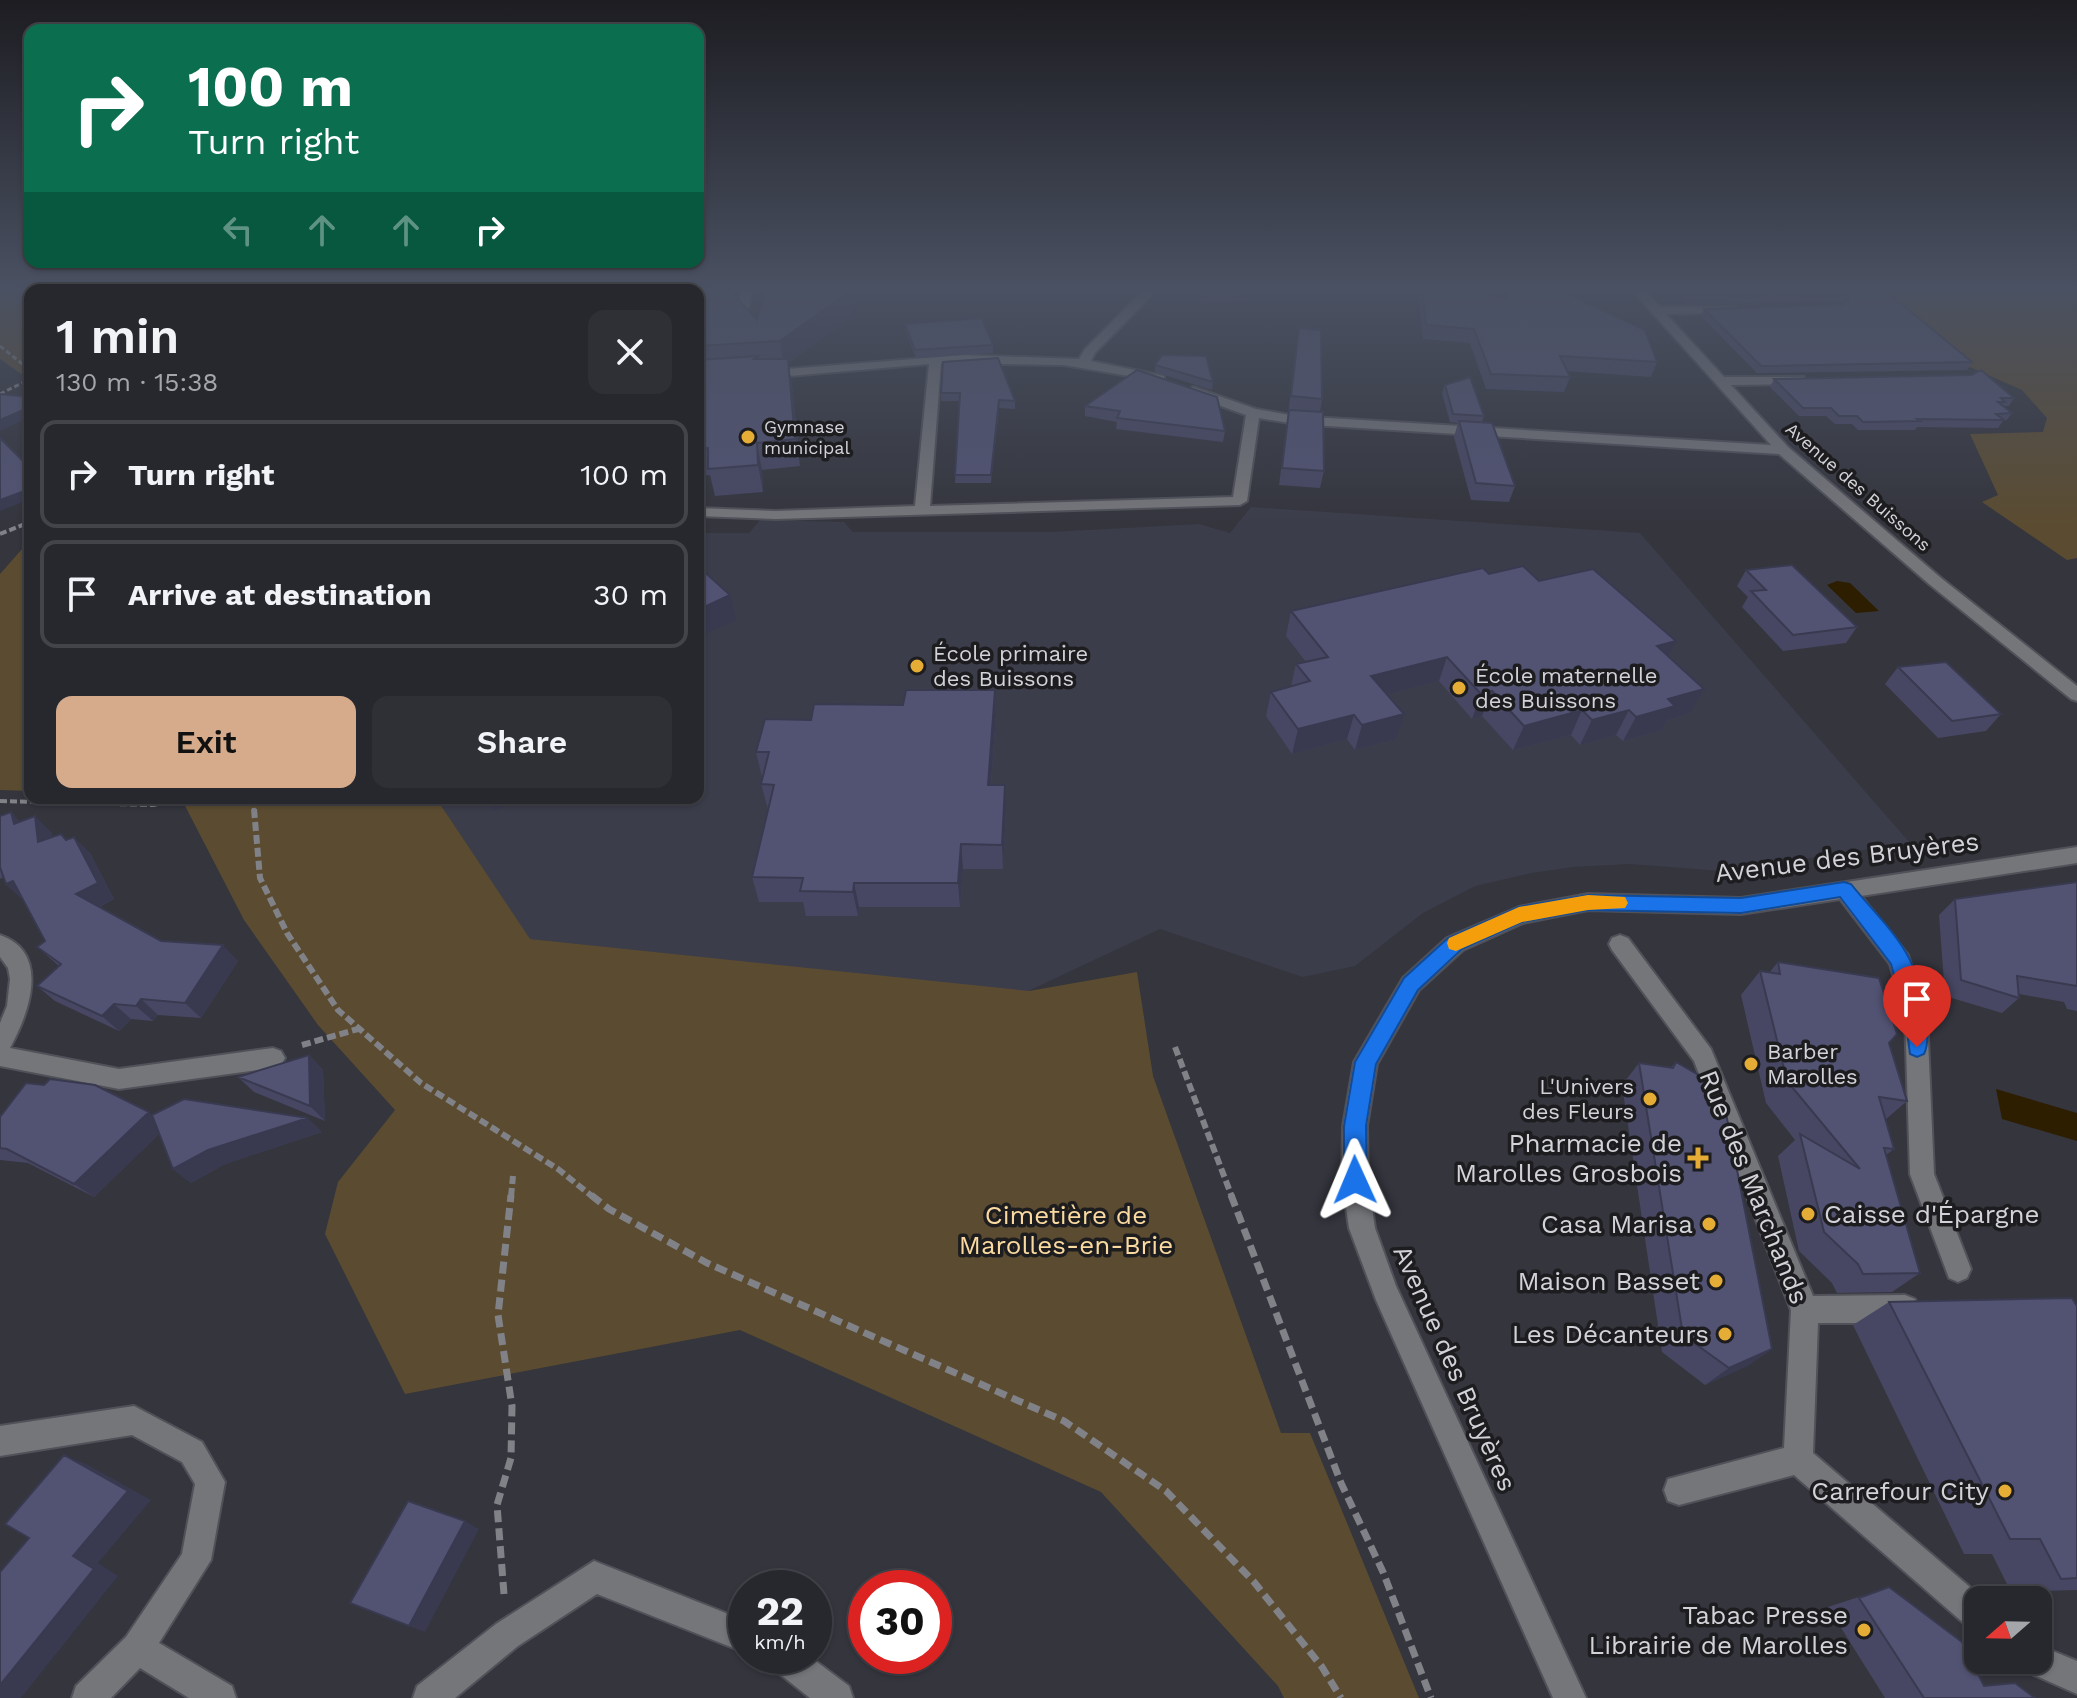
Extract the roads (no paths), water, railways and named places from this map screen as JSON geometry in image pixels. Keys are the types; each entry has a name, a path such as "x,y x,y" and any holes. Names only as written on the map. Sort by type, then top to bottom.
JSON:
{"street":[{"path":"744,376 877,366"},
{"path":"922,511 935,366"},
{"path":"1104,366 1168,382"},
{"name":"Avenue des Buissons","path":"1706,366 1783,450 1935,581 2077,695"},
{"path":"1719,381 1812,380"},
{"path":"1182,387 1253,413 1295,420 1783,450"},
{"path":"704,512 776,515 1240,501 1253,413"},
{"name":"Avenue des Bruyères","path":"1570,1698 1385,1291 1362,1228 1355,1180 1355,1126 1366,1062 1411,984 1455,944 1519,915 1588,902 1741,906 2077,855"},
{"path":"1844,889 1900,961 1916,1016 1922,1174 1958,1269"},
{"path":"0,944 11,952 22,975 18,1012 0,1045"},
{"name":"Rue des Marchands","path":"1620,944 1703,1056 1805,1310 1798,1459"},
{"path":"0,1056 119,1079 273,1058"},
{"path":"1805,1310 1931,1308"},
{"path":"0,1441 134,1420 192,1452 210,1482 196,1560 137,1648 88,1698"},
{"path":"1679,1490 1798,1459 1964,1603"},
{"path":"429,1698 507,1635 594,1577 728,1630"},
{"path":"137,1648 220,1698"},
{"path":"2052,1667 2077,1678"},
{"path":"806,1674 837,1698"}],"place":[{"name":"Gymnase municipal","path":"748,437"},
{"name":"École primaire des Buissons","path":"917,666"},
{"name":"École maternelle des Buissons","path":"1459,688"},
{"name":"Barber Marolles","path":"1751,1064"},
{"name":"L'Univers des Fleurs","path":"1650,1099"},
{"name":"Pharmacie de Marolles Grosbois","path":"1698,1158"},
{"name":"Caisse d'Épargne","path":"1808,1214"},
{"name":"Casa Marisa","path":"1709,1224"},
{"name":"Maison Basset","path":"1716,1281"},
{"name":"Les Décanteurs","path":"1725,1334"},
{"name":"Carrefour City","path":"2005,1491"},
{"name":"Tabac Presse Librairie de Marolles","path":"1864,1630"}],"park label":[{"name":"Cimetière de Marolles-en-Brie","path":"1066,1230"}]}
